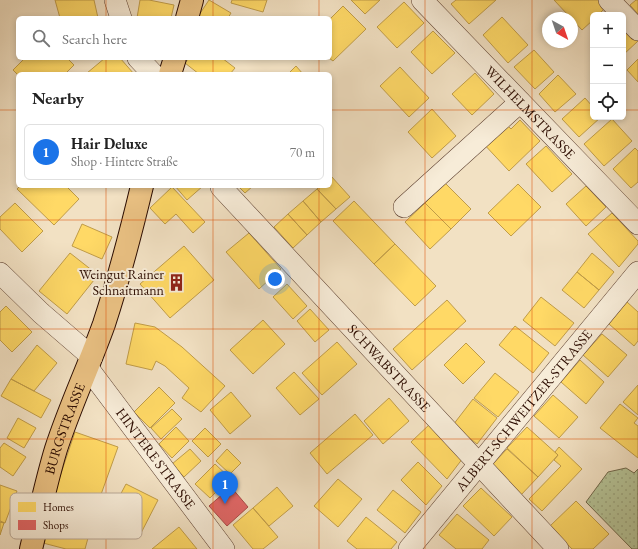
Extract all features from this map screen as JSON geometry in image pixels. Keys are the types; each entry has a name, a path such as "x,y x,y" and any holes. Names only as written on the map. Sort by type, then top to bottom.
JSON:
{"main road":[{"path":"188,16 192,0"},
{"path":"171,72 174,60"},
{"name":"BURGSTRASSE","path":"45,493 56,450 68,413 90,362 104,323 127,249 142,188"},
{"name":"BURGSTRASSE","path":"31,549 34,539"}],"street":[{"path":"115,0 120,16"},
{"name":"WILHELMSTRASSE","path":"422,0 638,224"},
{"path":"609,0 638,30"},
{"path":"140,60 151,72"},
{"path":"404,208 520,102"},
{"name":"SCHWABSTRASSE","path":"222,188 558,549"},
{"name":"ALBERT-SCHWEITZER-STRASSE","path":"409,549 638,272"},
{"name":"HINTERE STRASSE","path":"0,273 90,362 224,549"}],"green space":[{"path":"626,468 634,473 638,469 638,549 632,549 586,502 608,472"}],"building: Homes":[{"path":"55,0 94,0 98,16 59,16"},
{"path":"140,0 149,0 174,5 171,16 137,16"},
{"path":"209,0 231,13 229,16 198,16"},
{"path":"232,0 267,0 263,12 231,3"},
{"path":"351,0 380,0 365,14"},
{"path":"456,0 496,0 469,24 451,4"},
{"path":"554,0 598,0 605,8 601,12 590,12 590,23 582,30 578,26 578,12 565,12"},
{"path":"638,0 638,14 630,5"},
{"path":"404,2 424,23 397,48 377,27"},
{"path":"343,6 366,29 333,61 332,60 332,17"},
{"path":"502,17 528,45 508,63 483,35"},
{"path":"626,28 638,41 626,52"},
{"path":"433,31 455,53 432,74 411,52"},
{"path":"534,50 554,72 535,89 514,67"},
{"path":"638,59 638,82 627,70"},
{"path":"23,60 69,60 74,65 67,72 16,73 13,70"},
{"path":"103,60 122,60 132,72 88,72"},
{"path":"187,60 225,60 235,68 232,72 196,72 185,63"},
{"path":"296,66 301,72 290,72"},
{"path":"400,67 429,98 409,117 380,86"},
{"path":"475,73 494,94 472,115 452,94"},
{"path":"558,75 576,94 555,112 539,94"},
{"path":"585,98 590,104 590,120 598,120 579,137 562,119"},
{"path":"432,109 456,136 432,158 408,132"},
{"path":"502,120 511,129 520,120 540,141 509,171 481,141"},
{"path":"611,120 613,120 632,141 604,166 584,144"},
{"path":"546,146 572,174 552,192 526,164"},
{"path":"635,148 638,151 638,182 631,188 613,169"},
{"path":"332,177 350,197 336,209 317,189 332,188"},
{"path":"445,183 471,209 451,229 425,203"},
{"path":"518,184 541,207 511,236 488,213"},
{"path":"586,186 606,207 586,226 566,204"},
{"path":"68,188 79,199 54,225 17,189"},
{"path":"171,188 173,188 205,222 193,233 176,214 165,224 150,208"},
{"path":"177,188 201,188 187,200"},
{"path":"240,188 251,188 245,193"},
{"path":"317,189 336,209 321,222 303,201"},
{"path":"303,201 321,222 307,235 288,214"},
{"path":"354,201 395,244 374,264 333,221"},
{"path":"15,203 43,231 22,252 0,229 0,217"},
{"path":"425,203 451,229 430,249 405,222"},
{"path":"612,213 638,241 638,244 619,267 588,234"},
{"path":"288,214 307,235 293,248 274,227"},
{"path":"82,224 112,237 102,259 72,246"},
{"path":"249,233 281,269 259,289 226,252"},
{"path":"395,244 436,286 415,306 374,264"},
{"name":"Weingut Rainer Schnaitmann","path":"184,246 214,280 170,318 140,284"},
{"path":"70,253 98,275 67,314 39,291"},
{"path":"592,253 614,272 599,290 577,272"},
{"path":"577,272 599,290 584,308 562,290"},
{"path":"287,284 307,306 293,319 273,297"},
{"path":"541,297 574,323 555,346 523,320"},
{"path":"447,300 466,321 412,370 393,349"},
{"path":"627,302 638,312 638,341 634,346 609,324"},
{"path":"6,306 32,332 12,352 0,340 0,312"},
{"path":"310,309 329,330 315,342 297,321"},
{"path":"263,320 285,344 253,374 230,350"},
{"path":"135,323 155,327 182,347 225,386 201,412 182,398 189,388 165,366 156,361 152,370 126,364"},
{"path":"515,326 549,353 533,373 499,345"},
{"path":"602,334 627,355 608,377 583,355"},
{"path":"337,342 357,364 322,395 302,373"},
{"path":"466,343 485,362 463,384 444,365"},
{"path":"37,345 57,363 34,391 11,379"},
{"path":"580,360 604,382 586,404 561,382"},
{"path":"294,372 319,399 300,415 276,388"},
{"path":"495,373 519,392 498,417 474,398"},
{"path":"11,379 51,400 41,418 1,396"},
{"path":"638,385 638,415 623,402"},
{"path":"159,387 175,403 150,428 134,412"},
{"path":"231,392 251,416 230,434 210,410"},
{"path":"553,395 578,417 559,438 534,416"},
{"path":"389,398 409,421 383,444 364,421"},
{"path":"473,399 497,418 477,444 453,425"},
{"path":"620,404 638,418 634,423 638,426 638,458 600,428"},
{"path":"172,409 182,419 161,439 151,428"},
{"path":"355,414 373,435 327,474 310,453"},
{"path":"18,418 36,428 24,448 7,438"},
{"path":"431,423 463,458 447,479 411,442"},
{"path":"176,427 189,441 172,458 159,444"},
{"path":"527,427 558,455 538,477 507,448"},
{"path":"205,428 221,444 208,457 192,441"},
{"path":"75,432 118,447 102,493 54,493"},
{"path":"4,443 26,457 13,476 0,467 0,448"},
{"path":"559,447 582,469 542,511 529,499 561,466 554,460 558,455 555,452"},
{"path":"190,449 201,461 184,477 172,464"},
{"path":"227,449 241,463 230,474 216,461"},
{"path":"507,449 538,477 520,496 490,467"},
{"path":"418,462 442,486 426,505 401,480"},
{"path":"215,464 230,478 210,498 195,484"},
{"path":"338,479 362,499 338,527 314,506"},
{"path":"126,484 158,500 142,531 142,493 121,493"},
{"path":"0,485 17,491 16,493 10,493 10,510 5,523 0,521"},
{"path":"277,487 293,506 269,526 253,508"},
{"path":"481,488 512,517 494,536 463,506"},
{"path":"393,490 421,512 405,533 377,510"},
{"path":"576,501 609,534 593,549 572,549 550,526"},
{"path":"253,508 278,537 263,549 253,549 233,525"},
{"path":"457,514 489,540 482,549 456,549 439,535"},
{"path":"366,517 397,542 391,549 357,549 347,541"},
{"path":"0,522 4,523 0,535"},
{"path":"179,527 197,549 152,549"},
{"path":"44,539 88,539 85,549 66,549 43,543"}],"building: Shops":[{"path":"231,487 248,507 227,526 209,506"}],"place":[{"name":"Weingut Rainer Schnaitmann","path":"177,282"},
{"name":"Hair Deluxe","path":"225,504"}]}
